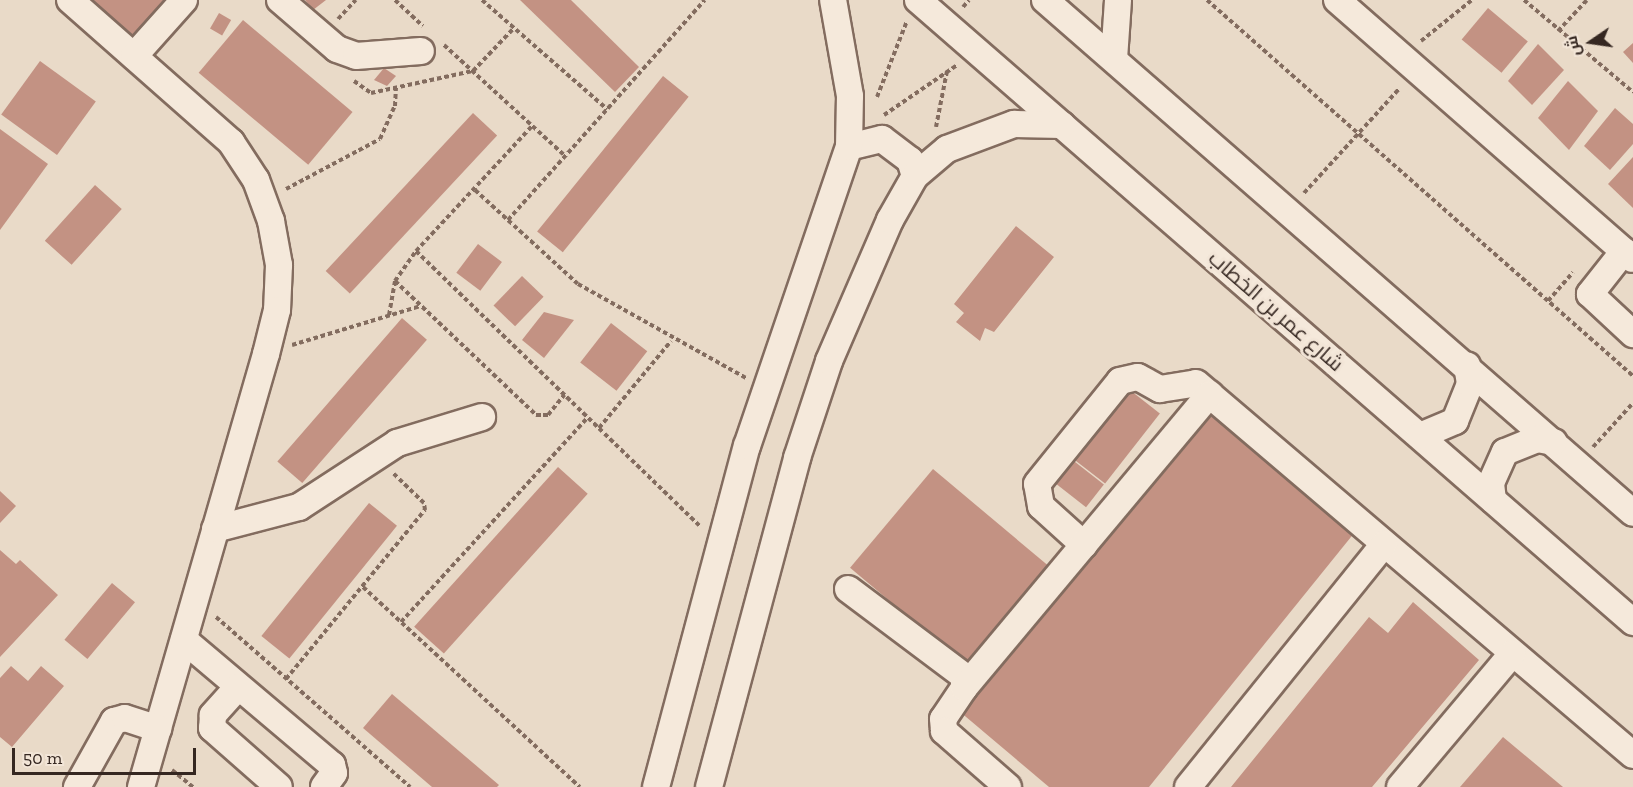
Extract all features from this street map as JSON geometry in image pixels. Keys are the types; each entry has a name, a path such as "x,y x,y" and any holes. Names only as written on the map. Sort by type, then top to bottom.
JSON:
{"street":[{"path":"70,0 231,142 263,200 279,266 277,310 266,354 141,787"},
{"path":"134,56 184,0"},
{"path":"280,0 323,36 356,56 429,41"},
{"path":"656,787 720,545 766,388 849,143 844,46 833,0"},
{"path":"1045,0 1467,364 1633,513"},
{"path":"1114,58 1118,0"},
{"path":"1337,0 1629,255 1590,294 1633,334"},
{"name":"شارع عمر بن الخطاب","path":"914,5 977,51 1633,621"},
{"path":"708,787 797,458 829,361 922,170 991,129 1062,125"},
{"path":"849,143 882,139 922,170"},
{"path":"1420,436 1439,432 1466,404 1467,364"},
{"path":"1084,545 1041,506 1037,484 1116,385 1132,376 1160,389 1196,383 1633,755"},
{"path":"1008,787 944,731 945,714 964,688 1210,394"},
{"path":"215,529 299,507 375,457 411,437 482,417"},
{"path":"1492,500 1491,483 1505,452 1537,439 1554,442"},
{"path":"1188,787 1384,544"},
{"path":"848,589 960,671 964,688"},
{"path":"184,640 332,765 334,773 324,787"},
{"path":"1400,787 1512,654"},
{"path":"238,687 213,715 212,728 279,787"},
{"path":"77,787 114,721 125,718 158,729"}],"path":[{"path":"395,0 429,41 565,156"},
{"path":"483,0 607,109"},
{"path":"508,220 705,0"},
{"path":"1207,0 1633,376"},
{"path":"1289,209 1358,134 1409,63 1472,0"},
{"path":"1524,0 1633,92"},
{"path":"1558,31 1587,0"},
{"path":"873,107 914,5"},
{"path":"849,143 977,51"},
{"path":"922,170 947,71"},
{"path":"263,200 373,145 390,124 396,88"},
{"path":"389,315 395,281 416,251 532,126"},
{"path":"475,190 578,284 672,341 766,388"},
{"path":"416,251 720,545"},
{"path":"395,281 536,415 548,415 564,395"},
{"path":"266,354 421,305"},
{"path":"599,428 672,341"},
{"path":"1578,463 1633,403"},
{"path":"401,622 588,417"},
{"path":"286,679 425,510 419,497 375,457"},
{"path":"363,587 580,787"},
{"path":"195,599 410,787"}],"building":[{"path":"89,0 165,0 131,38"},
{"path":"305,0 326,0 313,10"},
{"path":"520,0 571,0 639,67 615,92"},
{"path":"1488,8 1528,41 1501,73 1462,39"},
{"path":"219,13 231,20 222,36 210,29"},
{"path":"243,20 353,112 308,165 199,73"},
{"path":"1633,43 1633,63 1623,52"},
{"path":"1538,44 1564,70 1532,105 1508,81"},
{"path":"40,61 96,102 57,155 1,114"},
{"path":"384,68 396,76 387,86 374,80"},
{"path":"663,76 689,97 563,252 537,231"},
{"path":"1568,81 1598,111 1569,150 1538,118"},
{"path":"1615,108 1633,124 1633,144 1610,170 1584,146"},
{"path":"473,113 497,136 350,293 326,271"},
{"path":"0,129 48,164 0,230"},
{"path":"1633,157 1633,208 1608,184"},
{"path":"95,185 122,209 72,265 45,241"},
{"path":"1016,226 1054,257 994,332 985,328 980,341 956,322 964,313 954,304"},
{"path":"478,244 502,262 480,291 456,273"},
{"path":"522,276 544,297 515,326 494,305"},
{"path":"544,312 574,320 544,358 522,340"},
{"path":"402,318 427,340 302,483 277,461"},
{"path":"611,323 647,351 616,391 580,362"},
{"path":"1126,387 1160,413 1105,484 1071,457"},
{"path":"1209,410 1355,532 1149,787 1049,787 959,711"},
{"path":"1070,458 1104,484 1086,507 1052,481"},
{"path":"558,467 588,494 444,654 414,627"},
{"path":"933,469 1054,571 971,669 850,568"},
{"path":"0,491 16,506 0,523"},
{"path":"369,503 397,526 289,659 261,636"},
{"path":"0,550 16,564 20,560 58,595 0,657"},
{"path":"112,583 135,602 87,659 64,640"},
{"path":"1413,602 1479,660 1372,787 1231,787 1369,617 1388,633"},
{"path":"11,666 28,681 41,666 64,686 12,747 0,737 0,678"},
{"path":"392,694 499,785 497,787 432,787 363,728"},
{"path":"1503,737 1563,787 1460,787"}]}
